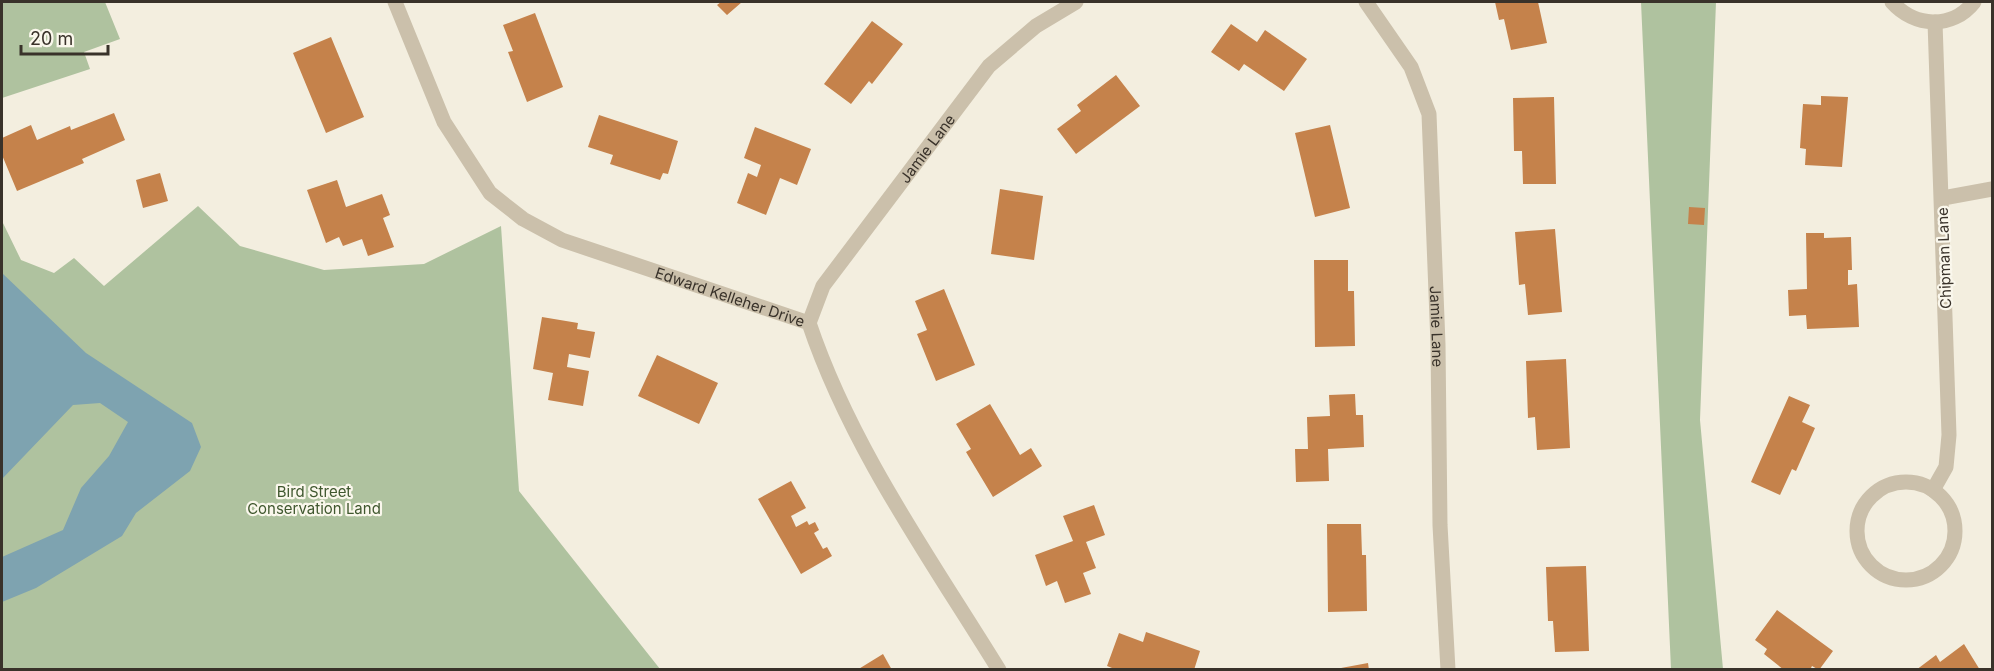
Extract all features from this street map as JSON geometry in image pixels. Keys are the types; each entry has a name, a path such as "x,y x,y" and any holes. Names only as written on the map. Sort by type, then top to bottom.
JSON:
{"street":[{"name":"Edward Kelleher Drive","path":"395,2 448,129 490,193 523,219 562,240 809,323 822,360 882,482 999,669"},
{"name":"Jamie Lane","path":"809,323 823,286 989,66 1036,26 1076,2"},
{"name":"Jamie Lane","path":"1366,2 1412,67 1429,114 1438,344 1440,525 1448,669"},
{"path":"1892,2 1915,19 1935,22 1954,18 1974,2"},
{"name":"Chipman Lane","path":"1933,490 1946,467 1949,435 1943,198 1935,22"},
{"path":"1943,198 1992,189"},
{"path":"1896,483 1915,483 1933,490 1946,503 1954,520 1955,539 1948,557 1934,571 1917,579 1898,579 1880,572 1866,559 1858,541 1858,522 1865,504 1878,491 1896,483"}],"green space":[{"path":"2,2 105,2 120,39 84,52 90,69 2,98"},
{"path":"1641,2 1716,2 1700,420 1723,669 1671,669"},
{"name":"Bird Street Conservation Land","path":"198,206 240,246 324,270 424,264 501,226 519,491 660,669 2,669 2,221 21,260 54,273 74,258 104,286"}],"water":[{"path":"2,273 86,353 192,423 201,447 190,471 136,513 122,536 36,588 2,602 2,557 63,530 81,488 109,456 128,422 100,403 73,405 2,479"}],"building":[{"path":"721,2 742,2 727,15 717,5"},
{"path":"1495,2 1538,2 1547,43 1511,50 1504,19 1499,20"},
{"path":"535,13 563,87 527,102 508,52 513,51 503,25"},
{"path":"872,21 903,44 872,84 869,81 851,104 824,84"},
{"path":"1231,24 1257,42 1265,30 1307,59 1284,91 1244,64 1239,71 1211,52"},
{"path":"331,37 364,117 326,133 293,53"},
{"path":"1116,75 1140,106 1076,154 1057,129 1081,111 1077,105"},
{"path":"1821,96 1848,97 1842,167 1805,165 1806,149 1800,148 1803,104 1821,105"},
{"path":"1554,97 1556,184 1523,184 1522,151 1514,151 1513,98"},
{"path":"114,113 125,140 82,159 84,163 17,191 2,155 2,138 31,125 37,140 70,126 71,130"},
{"path":"599,115 678,141 668,174 663,173 660,180 610,164 613,155 588,147"},
{"path":"1330,125 1350,208 1315,217 1295,133"},
{"path":"755,127 811,149 797,185 780,178 766,215 737,203 748,173 757,177 761,165 744,158"},
{"path":"160,173 168,201 143,208 136,180"},
{"path":"337,180 346,207 382,194 390,215 383,218 394,247 368,256 362,239 343,246 339,237 326,243 307,190"},
{"path":"1000,189 1043,196 1034,260 991,254"},
{"path":"1689,207 1705,208 1704,225 1688,224"},
{"path":"1555,229 1562,312 1528,315 1525,284 1519,285 1515,232"},
{"path":"1806,233 1824,233 1824,238 1851,237 1852,270 1848,270 1848,285 1857,284 1859,327 1807,329 1806,315 1789,316 1788,290 1807,289"},
{"path":"1314,260 1348,260 1348,291 1354,291 1355,346 1315,347"},
{"path":"944,289 975,365 936,381 917,334 927,330 915,301"},
{"path":"542,317 578,323 577,329 595,332 590,358 569,354 567,367 589,371 583,406 548,400 553,373 533,369"},
{"path":"657,355 718,383 699,424 638,396"},
{"path":"1566,359 1570,448 1537,450 1535,417 1528,418 1526,361"},
{"path":"1355,394 1356,415 1363,415 1364,447 1328,449 1329,481 1296,482 1295,449 1308,449 1307,417 1330,416 1329,395"},
{"path":"1789,396 1810,405 1802,422 1815,428 1796,471 1792,469 1780,495 1751,482"},
{"path":"990,404 1020,455 1031,448 1042,466 993,497 966,452 971,449 956,424"},
{"path":"791,481 806,508 791,516 796,527 807,521 809,525 815,522 819,530 814,533 823,549 827,547 832,556 801,574 758,499"},
{"path":"1094,505 1105,535 1086,542 1096,568 1083,573 1091,594 1065,603 1057,581 1046,586 1035,555 1073,541 1063,516"},
{"path":"1327,524 1361,524 1362,555 1366,555 1367,611 1328,612"},
{"path":"1586,566 1589,651 1555,652 1553,621 1548,621 1546,567"},
{"path":"1777,610 1833,651 1819,670 1812,666 1810,670 1784,670 1764,654 1767,649 1755,640"},
{"path":"1146,632 1200,651 1194,670 1117,670 1107,666 1119,633 1143,642"},
{"path":"1964,644 1980,670 1916,670 1936,655 1940,662"},
{"path":"883,654 892,670 857,670"},
{"path":"1368,663 1369,670 1341,670 1341,668"}]}
